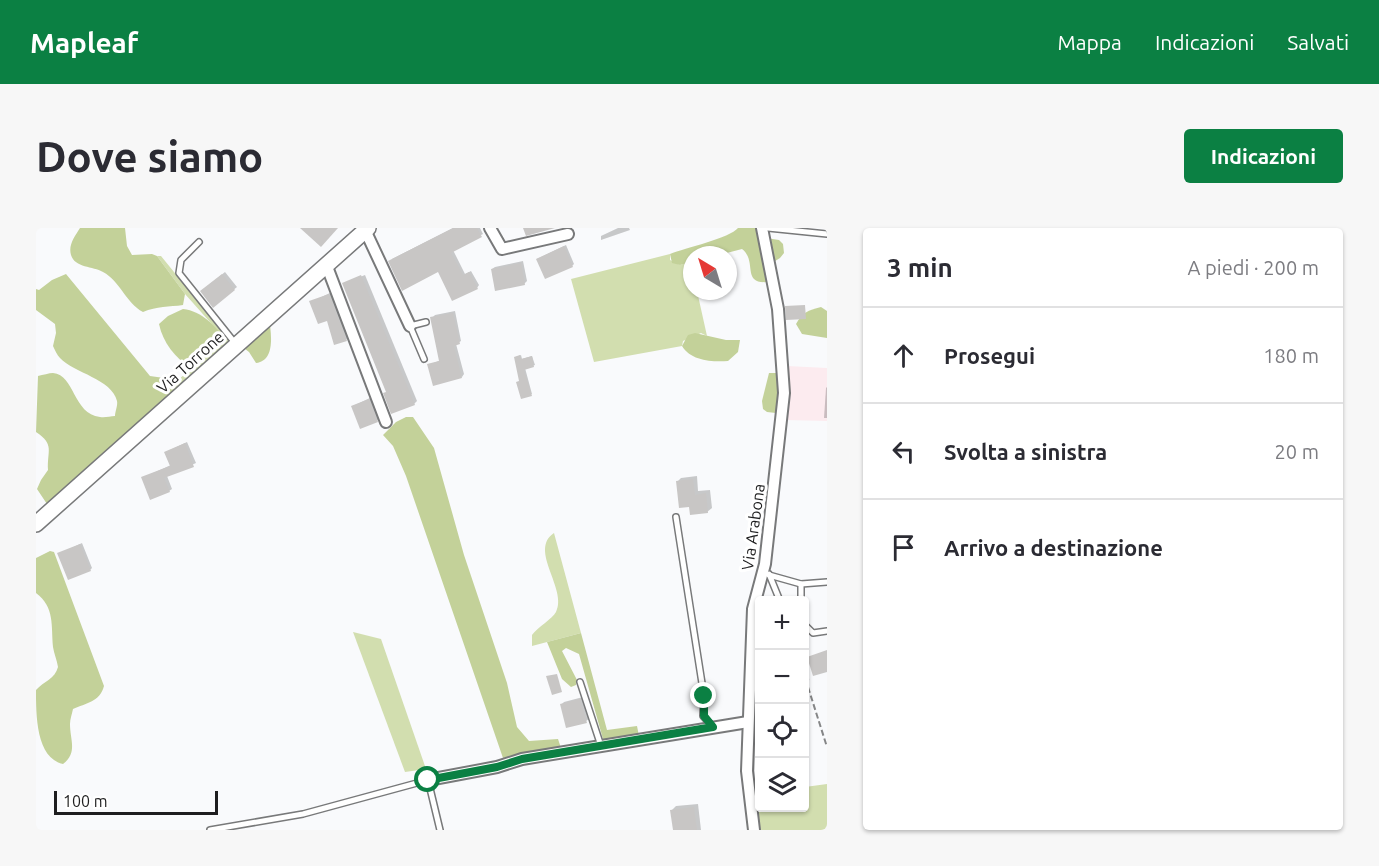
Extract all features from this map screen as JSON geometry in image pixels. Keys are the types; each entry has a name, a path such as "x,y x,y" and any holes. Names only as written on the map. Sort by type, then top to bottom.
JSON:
{"main road":[{"name":"Via Torrone","path":"36,524 366,229"}],"street":[{"path":"490,228 502,249 568,234"},
{"name":"Via Arabona","path":"754,830 747,771 753,609 767,569 784,393 778,309 762,228"},
{"path":"366,229 410,326"},
{"path":"327,264 386,422"},
{"path":"428,780 497,767 522,759 748,722"}],"lane":[{"path":"768,228 827,234"},
{"path":"199,242 181,260 179,273 236,345"},
{"path":"424,359 410,326 426,321"},
{"path":"676,517 704,696 704,716 713,727"},
{"path":"767,569 801,584 827,582"},
{"path":"767,569 778,596"},
{"path":"801,584 801,596"},
{"path":"809,629 813,633 827,631"},
{"path":"580,682 601,746"},
{"path":"210,830 303,814 428,780 440,830"}],"path":[{"path":"809,691 827,747"}],"shaded area":[{"path":"787,366 827,368 827,421 785,420"}],"green space":[{"path":"80,228 125,228 127,246 132,255 157,256 185,294 183,305 143,312 137,308 109,276 99,270 80,265 73,259 70,251 71,244"},
{"path":"738,228 762,228 766,238 779,240 783,244 784,253 772,263 775,281 757,281 751,272 747,254 742,249 737,250 737,246 695,246"},
{"path":"683,250 683,264 672,263 670,254"},
{"path":"670,254 670,260 683,264 683,300 699,300 707,336 701,333 683,341 682,346 594,362 571,279"},
{"path":"157,256 161,256 230,341 177,387 173,384 226,340 185,294"},
{"path":"66,274 150,376 164,378 177,387 47,504 37,489 48,470 49,453 48,444 36,432 38,376 53,373 60,375 66,380 84,409 91,414 102,417 115,416 117,404 114,393 108,387 59,357 53,346 56,333 55,324 36,310 36,289 39,290 52,280"},
{"path":"821,307 827,311 827,338 802,334 796,324 798,320 806,312"},
{"path":"183,309 202,316 226,340 191,369 170,349 159,324 168,316"},
{"path":"269,318 271,345 269,352 267,357 256,363 249,352 240,345"},
{"path":"695,333 726,340 740,340 738,352 728,361 696,358 682,346 688,335"},
{"path":"769,373 779,373 776,413 763,409 762,401"},
{"path":"406,417 413,417 434,448 464,555 507,683 517,727 529,741 558,739 561,748 503,758 406,476 393,446 383,435 396,422"},
{"path":"554,533 581,633 532,646 532,635 554,615 558,603 545,549 547,540"},
{"path":"50,551 54,552 104,686 96,699 73,709 70,724 72,751 68,760 63,764 54,760 47,753 39,734 36,711 36,690 52,677 58,667 49,611 42,598 36,593 36,558"},
{"path":"353,632 381,639 426,769 405,772"},
{"path":"581,633 607,730 637,726 639,736 610,741 603,739 579,654 566,648 562,651 577,680 576,685 571,687 562,679 547,642"},
{"path":"827,784 827,830 756,830 752,794 755,794 755,812 809,812 809,786"}],"building":[{"path":"300,228 338,228 321,247"},
{"path":"453,228 477,228 482,237 451,253 463,275 469,272 478,289 452,301 438,272 402,291 388,261"},
{"path":"523,228 555,228 526,236"},
{"path":"564,246 573,267 545,279 536,259"},
{"path":"521,263 525,285 495,291 491,269"},
{"path":"222,274 235,290 213,308 200,291"},
{"path":"361,275 415,405 391,414 383,393 386,392 342,283"},
{"path":"329,294 347,341 334,345 327,321 318,324 309,301"},
{"path":"805,305 806,319 786,320 785,306"},
{"path":"453,313 460,344 454,346 462,378 433,386 427,364 439,361 430,317"},
{"path":"520,355 521,359 532,356 534,367 524,370 532,396 521,399 516,382 519,381 514,357"},
{"path":"369,399 378,422 360,429 351,406"},
{"path":"185,443 194,467 164,478 170,492 150,500 141,477 170,466 164,452"},
{"path":"693,479 695,495 706,493 708,513 690,515 689,507 679,508 676,481"},
{"path":"80,544 91,571 68,580 57,553"},
{"path":"827,650 827,672 813,676 809,656"},
{"path":"557,674 562,692 552,695 546,676"},
{"path":"580,699 587,723 566,728 560,704"},
{"path":"694,807 697,830 673,830 670,810"}],"route":[{"path":"428,780 497,767 522,759 713,727 704,716 704,696"}]}
